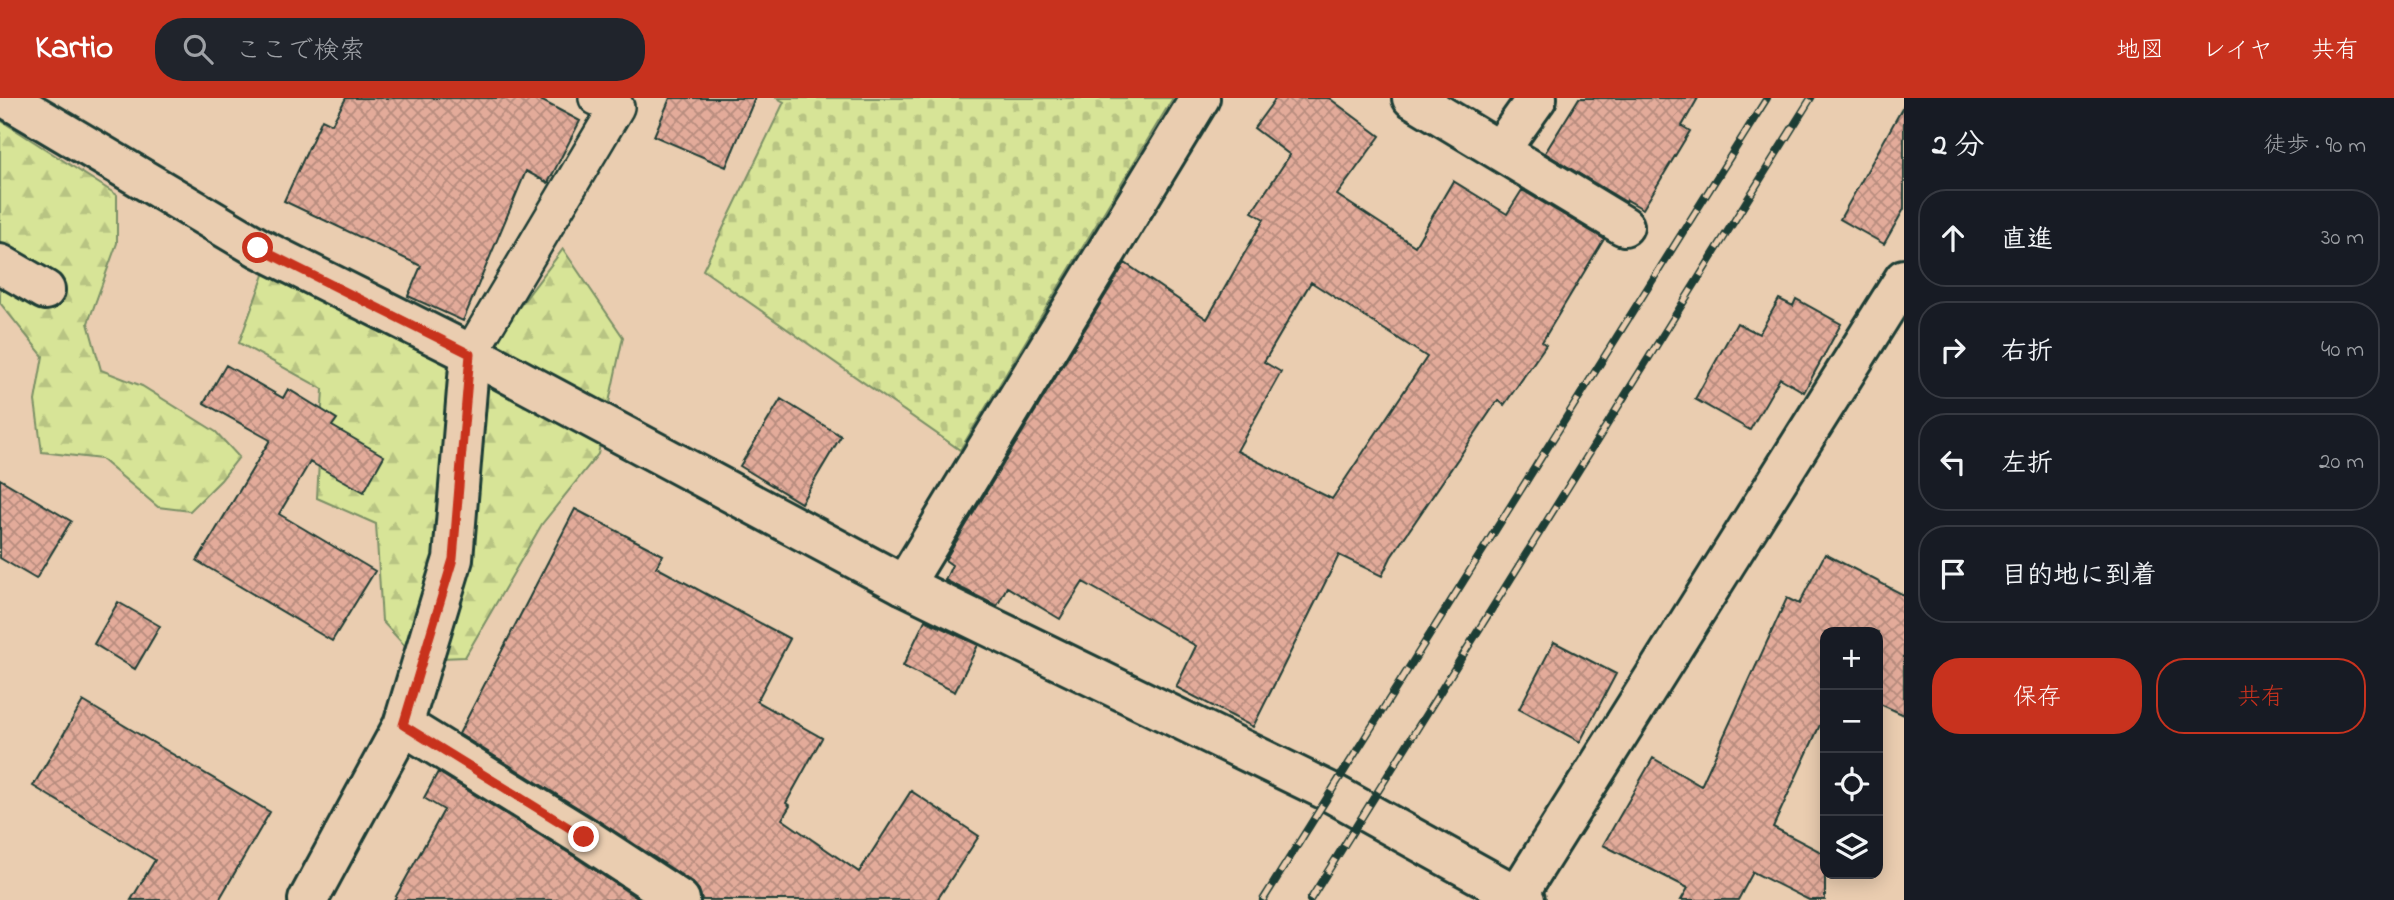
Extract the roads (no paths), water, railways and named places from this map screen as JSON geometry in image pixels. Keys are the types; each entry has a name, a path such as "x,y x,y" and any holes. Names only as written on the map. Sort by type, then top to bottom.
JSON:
{"street":[{"path":"6,98 258,248 470,354 904,585 1330,792 1521,898 1904,279"},
{"path":"904,585 1200,98"},
{"path":"1412,98 1624,226"},
{"path":"1500,150 1537,98"},
{"path":"0,264 45,290"},
{"path":"308,900 403,725 453,559 470,354"},
{"path":"403,725 681,900"}],"lane":[{"path":"470,354 617,107 596,98"}],"railway":[{"path":"1263,900 1767,98"},
{"path":"1310,900 1811,98"}]}
